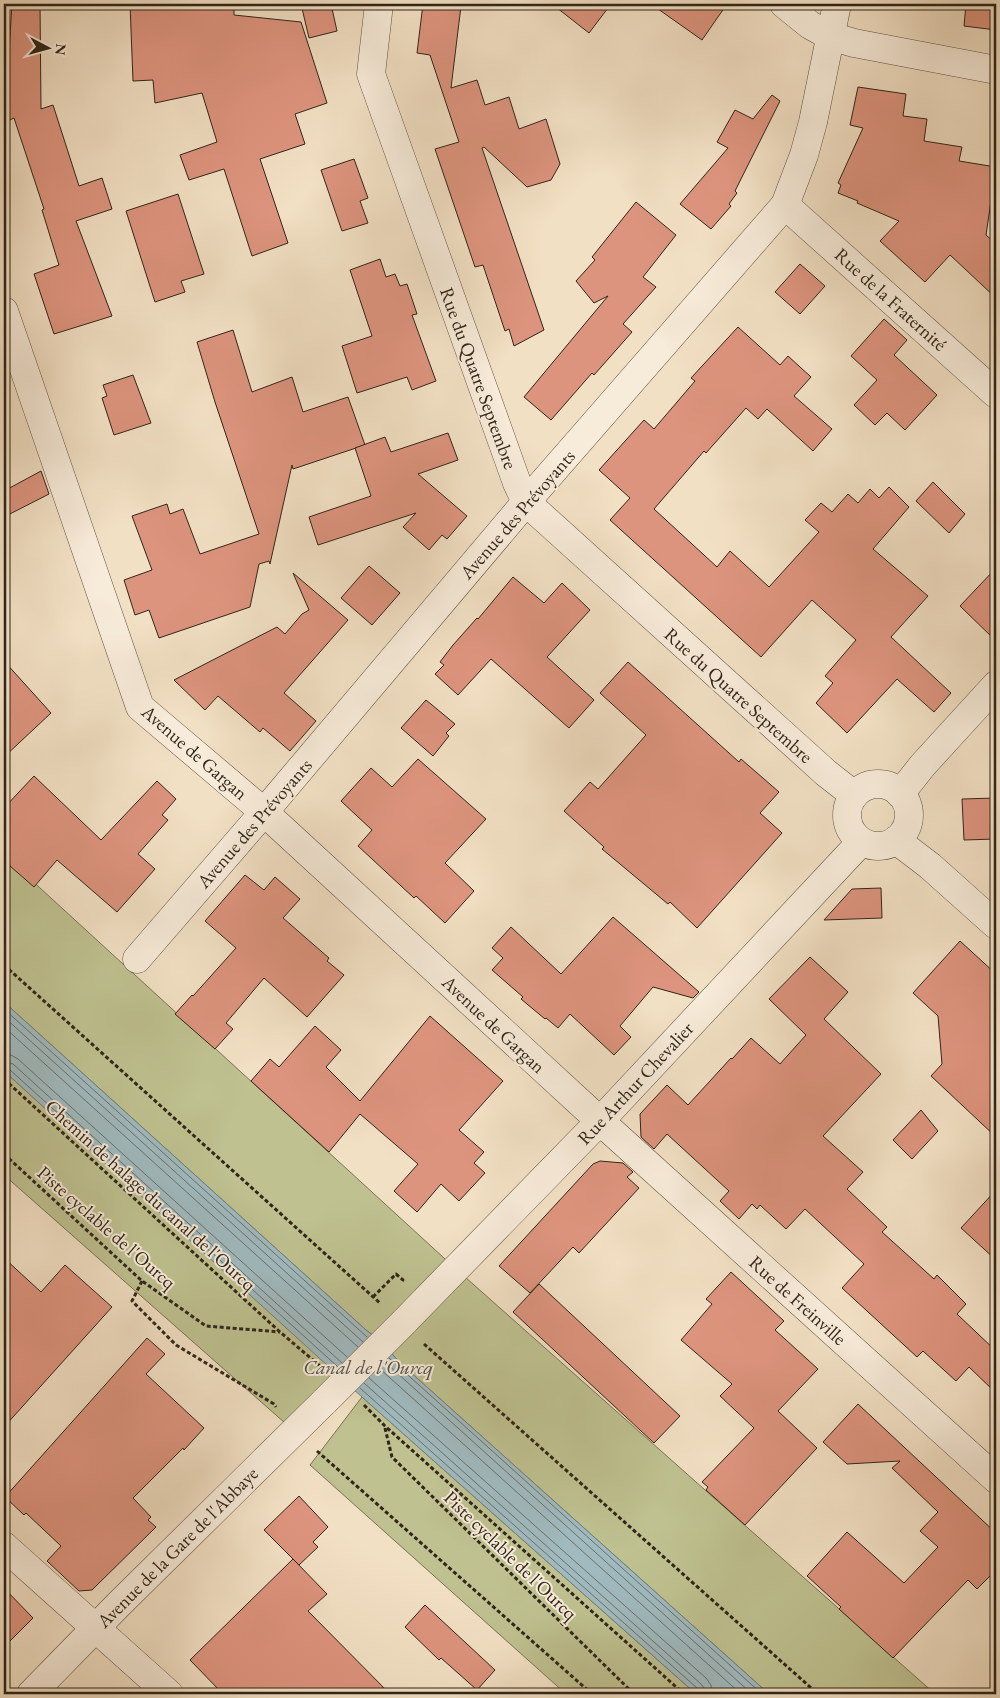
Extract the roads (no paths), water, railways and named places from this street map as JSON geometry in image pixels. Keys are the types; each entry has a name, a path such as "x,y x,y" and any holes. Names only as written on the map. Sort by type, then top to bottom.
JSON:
{"street":[{"name":"Rue du Quatre Septembre","path":"379,4 372,74 517,483 526,502 826,773 854,795"},
{"path":"784,4 810,25 830,36 854,44 996,70"},
{"name":"Avenue des Prévoyants","path":"137,959 526,502 785,205 804,154 813,122 837,4"},
{"name":"Rue de la Fraternité","path":"785,205 996,394"},
{"name":"Avenue de Gargan","path":"4,311 140,707 264,812 600,1121"},
{"path":"900,794 922,766 996,685"},
{"path":"872,785 892,788 900,794 906,803 909,813 908,824 904,833 896,840 879,846 862,842 849,825 847,815 849,804 854,795 872,785"},
{"path":"896,840 930,866 996,925"},
{"name":"Rue Arthur Chevalier","path":"325,1401 600,1121 862,842"},
{"name":"Rue de Freinville","path":"600,1121 996,1479"},
{"name":"Avenue de la Gare de l'Abbaye","path":"31,1694 95,1628 325,1401"},
{"path":"4,1546 169,1694"}],"water":[{"name":"Canal de l'Ourcq","path":"4,1002 366,1330 382,1342 399,1362 769,1694 696,1694 362,1397 4,1071"}]}
